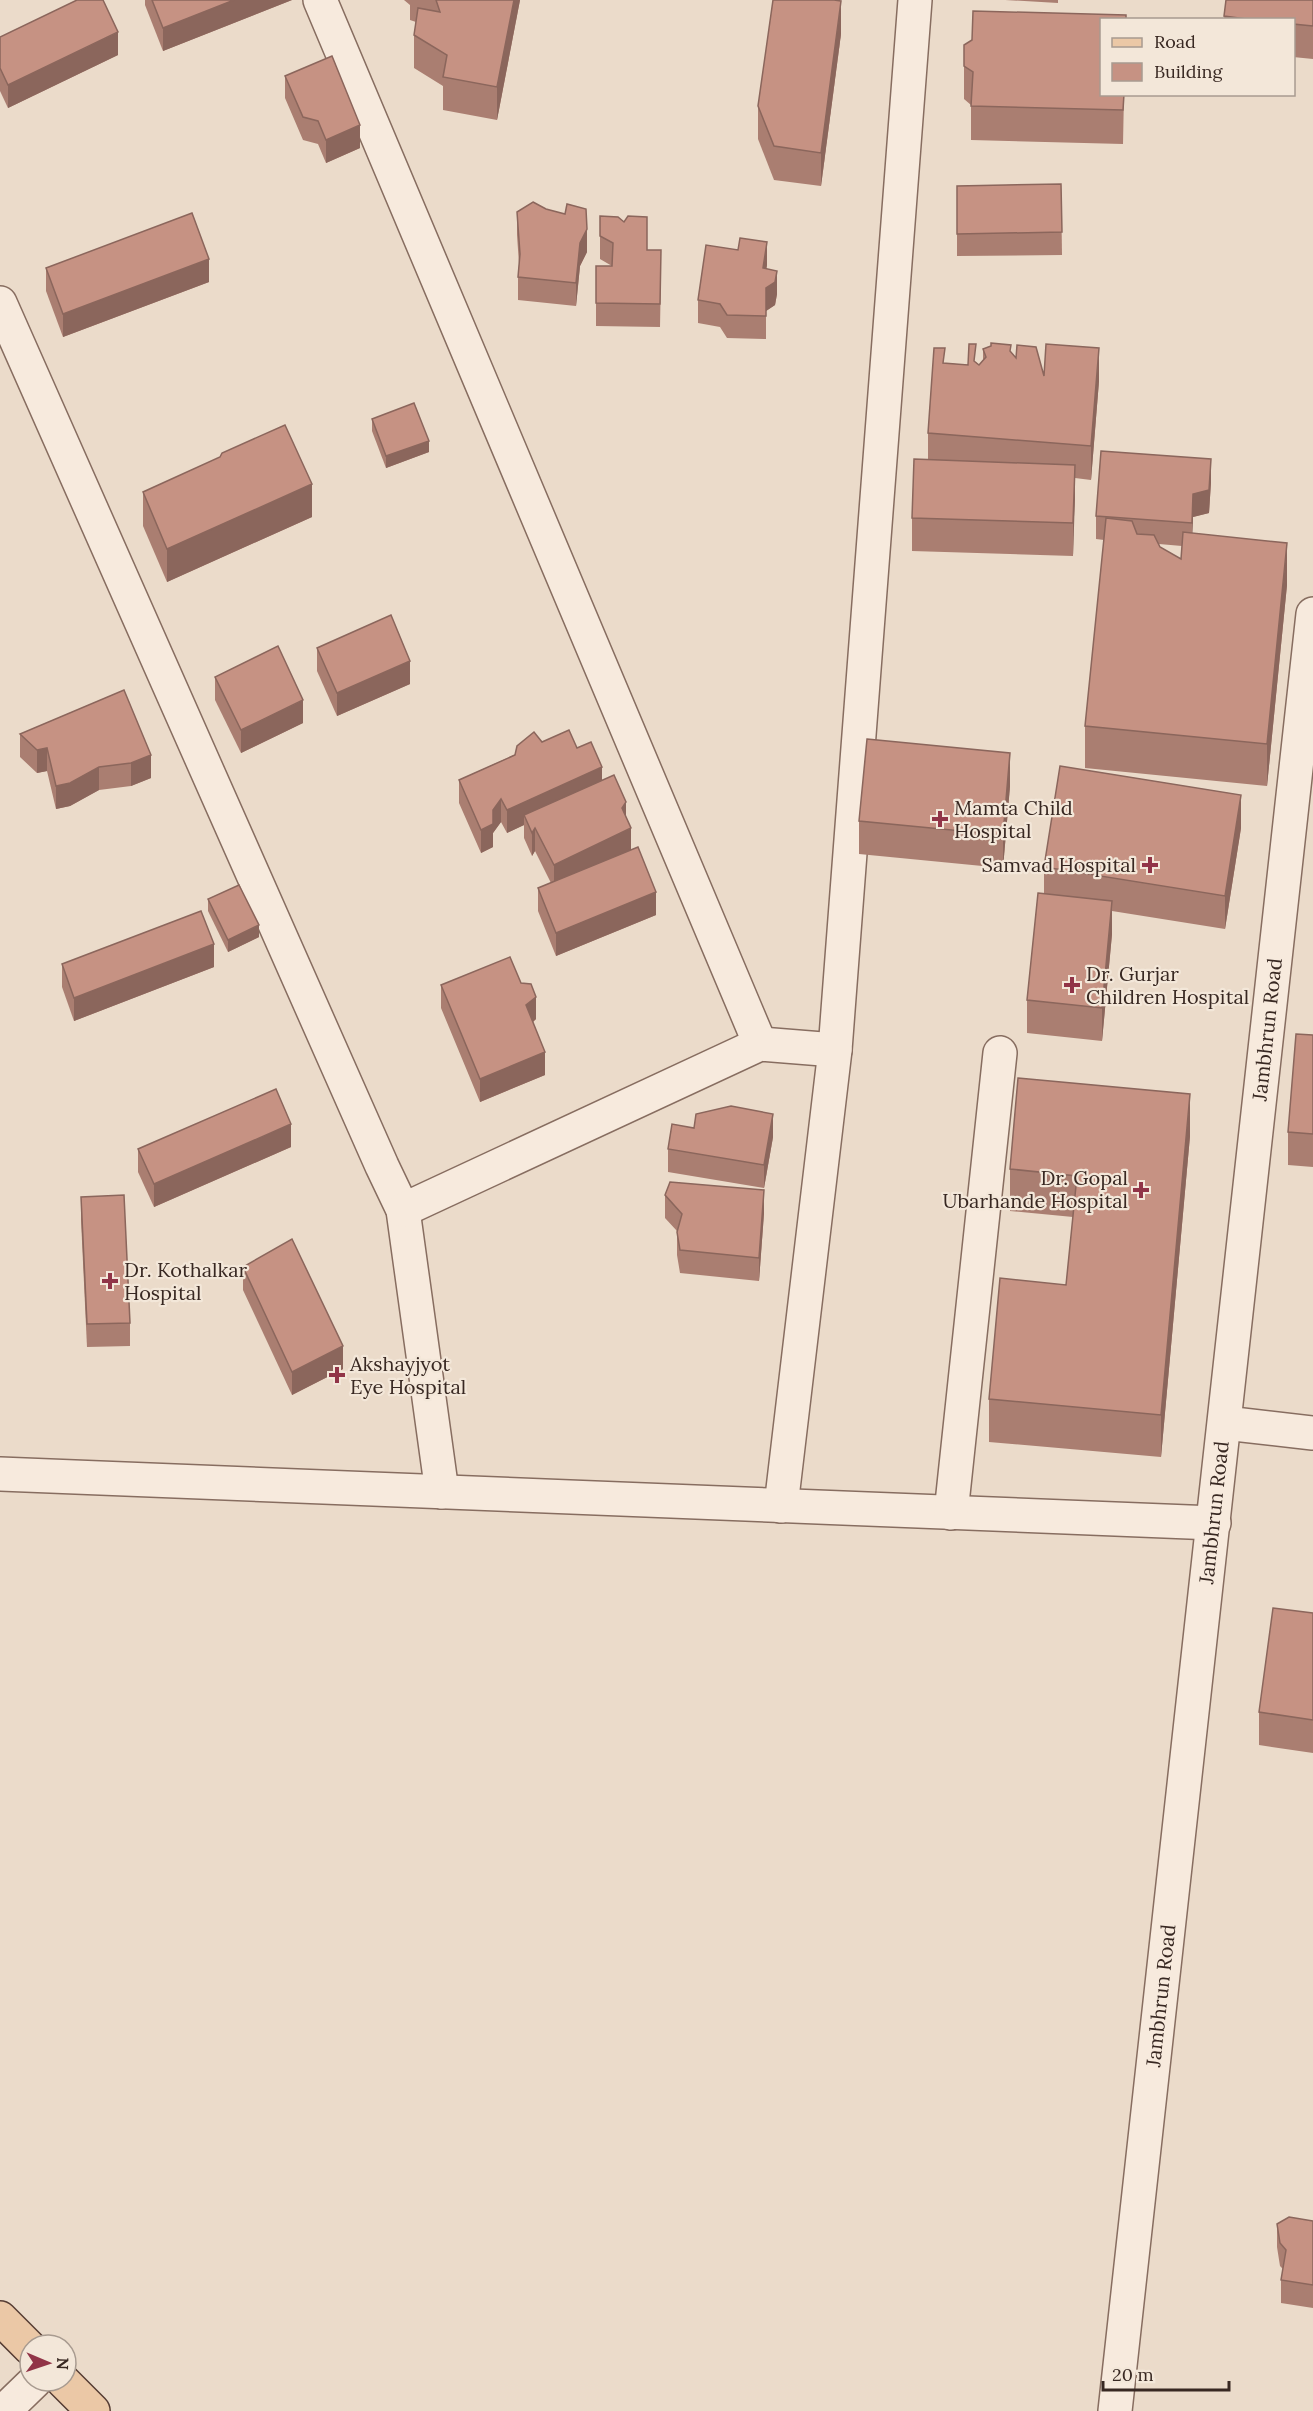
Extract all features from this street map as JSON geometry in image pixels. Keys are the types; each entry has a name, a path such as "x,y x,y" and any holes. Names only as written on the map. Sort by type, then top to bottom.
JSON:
{"main road":[{"path":"0,2318 18,2336"},
{"path":"75,2393 93,2411"}],"street":[{"path":"320,0 760,1044"},
{"path":"782,1506 835,1050 915,0"},
{"path":"0,303 403,1210 442,1492"},
{"name":"Jambhrun Road","path":"1115,2411 1313,614"},
{"path":"403,1210 760,1044 835,1050"},
{"path":"951,1513 1000,1053"},
{"path":"1225,1424 1313,1433"},
{"path":"0,1474 1214,1523"},
{"path":"4,2411 23,2393"}],"building":[{"path":"77,0 103,0 118,32 8,85 0,68 0,37"},
{"path":"152,0 234,0 163,28"},
{"path":"436,0 514,0 497,87 443,77 447,55 414,35 418,8 440,12"},
{"path":"773,0 841,1 821,153 774,146 758,106"},
{"path":"1226,0 1313,0 1313,26 1295,24 1295,18 1224,16"},
{"path":"973,11 1126,15 1126,18 1100,18 1100,96 1124,96 1123,110 971,106 973,72 964,66 964,45 972,40"},
{"path":"332,56 360,125 326,140 318,121 303,117 285,76"},
{"path":"1061,184 1062,232 957,234 957,186"},
{"path":"533,202 546,209 565,214 567,204 586,209 587,229 580,243 576,283 518,277 520,254 517,212"},
{"path":"192,213 209,259 63,314 46,268"},
{"path":"600,216 618,217 624,222 628,216 647,217 647,250 661,250 660,304 596,303 596,266 612,266 613,243 600,236"},
{"path":"740,238 767,242 763,268 777,271 775,282 766,288 766,316 727,315 720,304 698,300 706,245 738,250"},
{"path":"991,343 1011,345 1010,351 1016,358 1017,345 1036,347 1044,376 1046,344 1099,348 1091,446 928,433 934,348 945,348 943,363 968,365 969,344 976,344 974,361 979,365 986,357 983,349 991,346"},
{"path":"414,403 429,441 386,456 372,419"},
{"path":"285,425 312,484 167,549 143,492"},
{"path":"1101,451 1211,459 1209,490 1193,494 1192,523 1096,516"},
{"path":"914,459 1075,465 1073,523 912,518"},
{"path":"1106,518 1132,521 1137,534 1154,535 1160,547 1181,559 1183,532 1287,543 1267,744 1085,726"},
{"path":"391,615 410,661 337,693 317,648"},
{"path":"278,646 303,700 241,730 215,677"},
{"path":"124,690 151,755 131,763 99,767 70,783 56,786 47,748 37,750 20,734"},
{"path":"569,730 577,748 591,742 602,767 507,810 501,799 493,810 493,824 481,830 459,780 515,755 517,746 534,732 542,742"},
{"path":"867,739 1010,753 1003,835 859,821"},
{"path":"1060,766 1241,795 1225,896 1044,867"},
{"path":"614,775 626,802 622,808 631,828 554,865 535,828 532,833 524,815"},
{"path":"638,847 656,892 556,933 538,888"},
{"path":"239,885 259,925 228,940 208,899"},
{"path":"1038,893 1112,901 1102,1008 1027,1000"},
{"path":"201,911 214,944 74,998 62,964"},
{"path":"510,957 521,983 531,984 536,997 526,1005 545,1052 480,1079 441,985"},
{"path":"1296,1034 1313,1035 1313,1134 1288,1132"},
{"path":"1018,1078 1190,1094 1161,1415 989,1399 1000,1278 1066,1285 1077,1176 1010,1169"},
{"path":"276,1089 291,1124 154,1184 138,1149"},
{"path":"731,1106 773,1114 764,1165 668,1149 672,1124 694,1128 696,1114"},
{"path":"670,1182 764,1190 759,1258 680,1250 677,1232 682,1214 665,1195"},
{"path":"124,1195 130,1323 87,1324 81,1197"},
{"path":"292,1239 343,1346 292,1372 243,1267"},
{"path":"1273,1608 1313,1613 1313,1720 1259,1712"},
{"path":"1289,2217 1313,2221 1313,2285 1281,2280 1286,2250 1280,2243 1277,2224"}],"place":[{"name":"Mamta Child Hospital","path":"940,819"},
{"name":"Samvad Hospital","path":"1150,865"},
{"name":"Dr. Gurjar Children Hospital","path":"1072,985"},
{"name":"Dr. Gopal Ubarhande Hospital","path":"1141,1190"},
{"name":"Dr. Kothalkar Hospital","path":"110,1281"},
{"name":"Akshayjyot Eye Hospital","path":"337,1375"}]}
